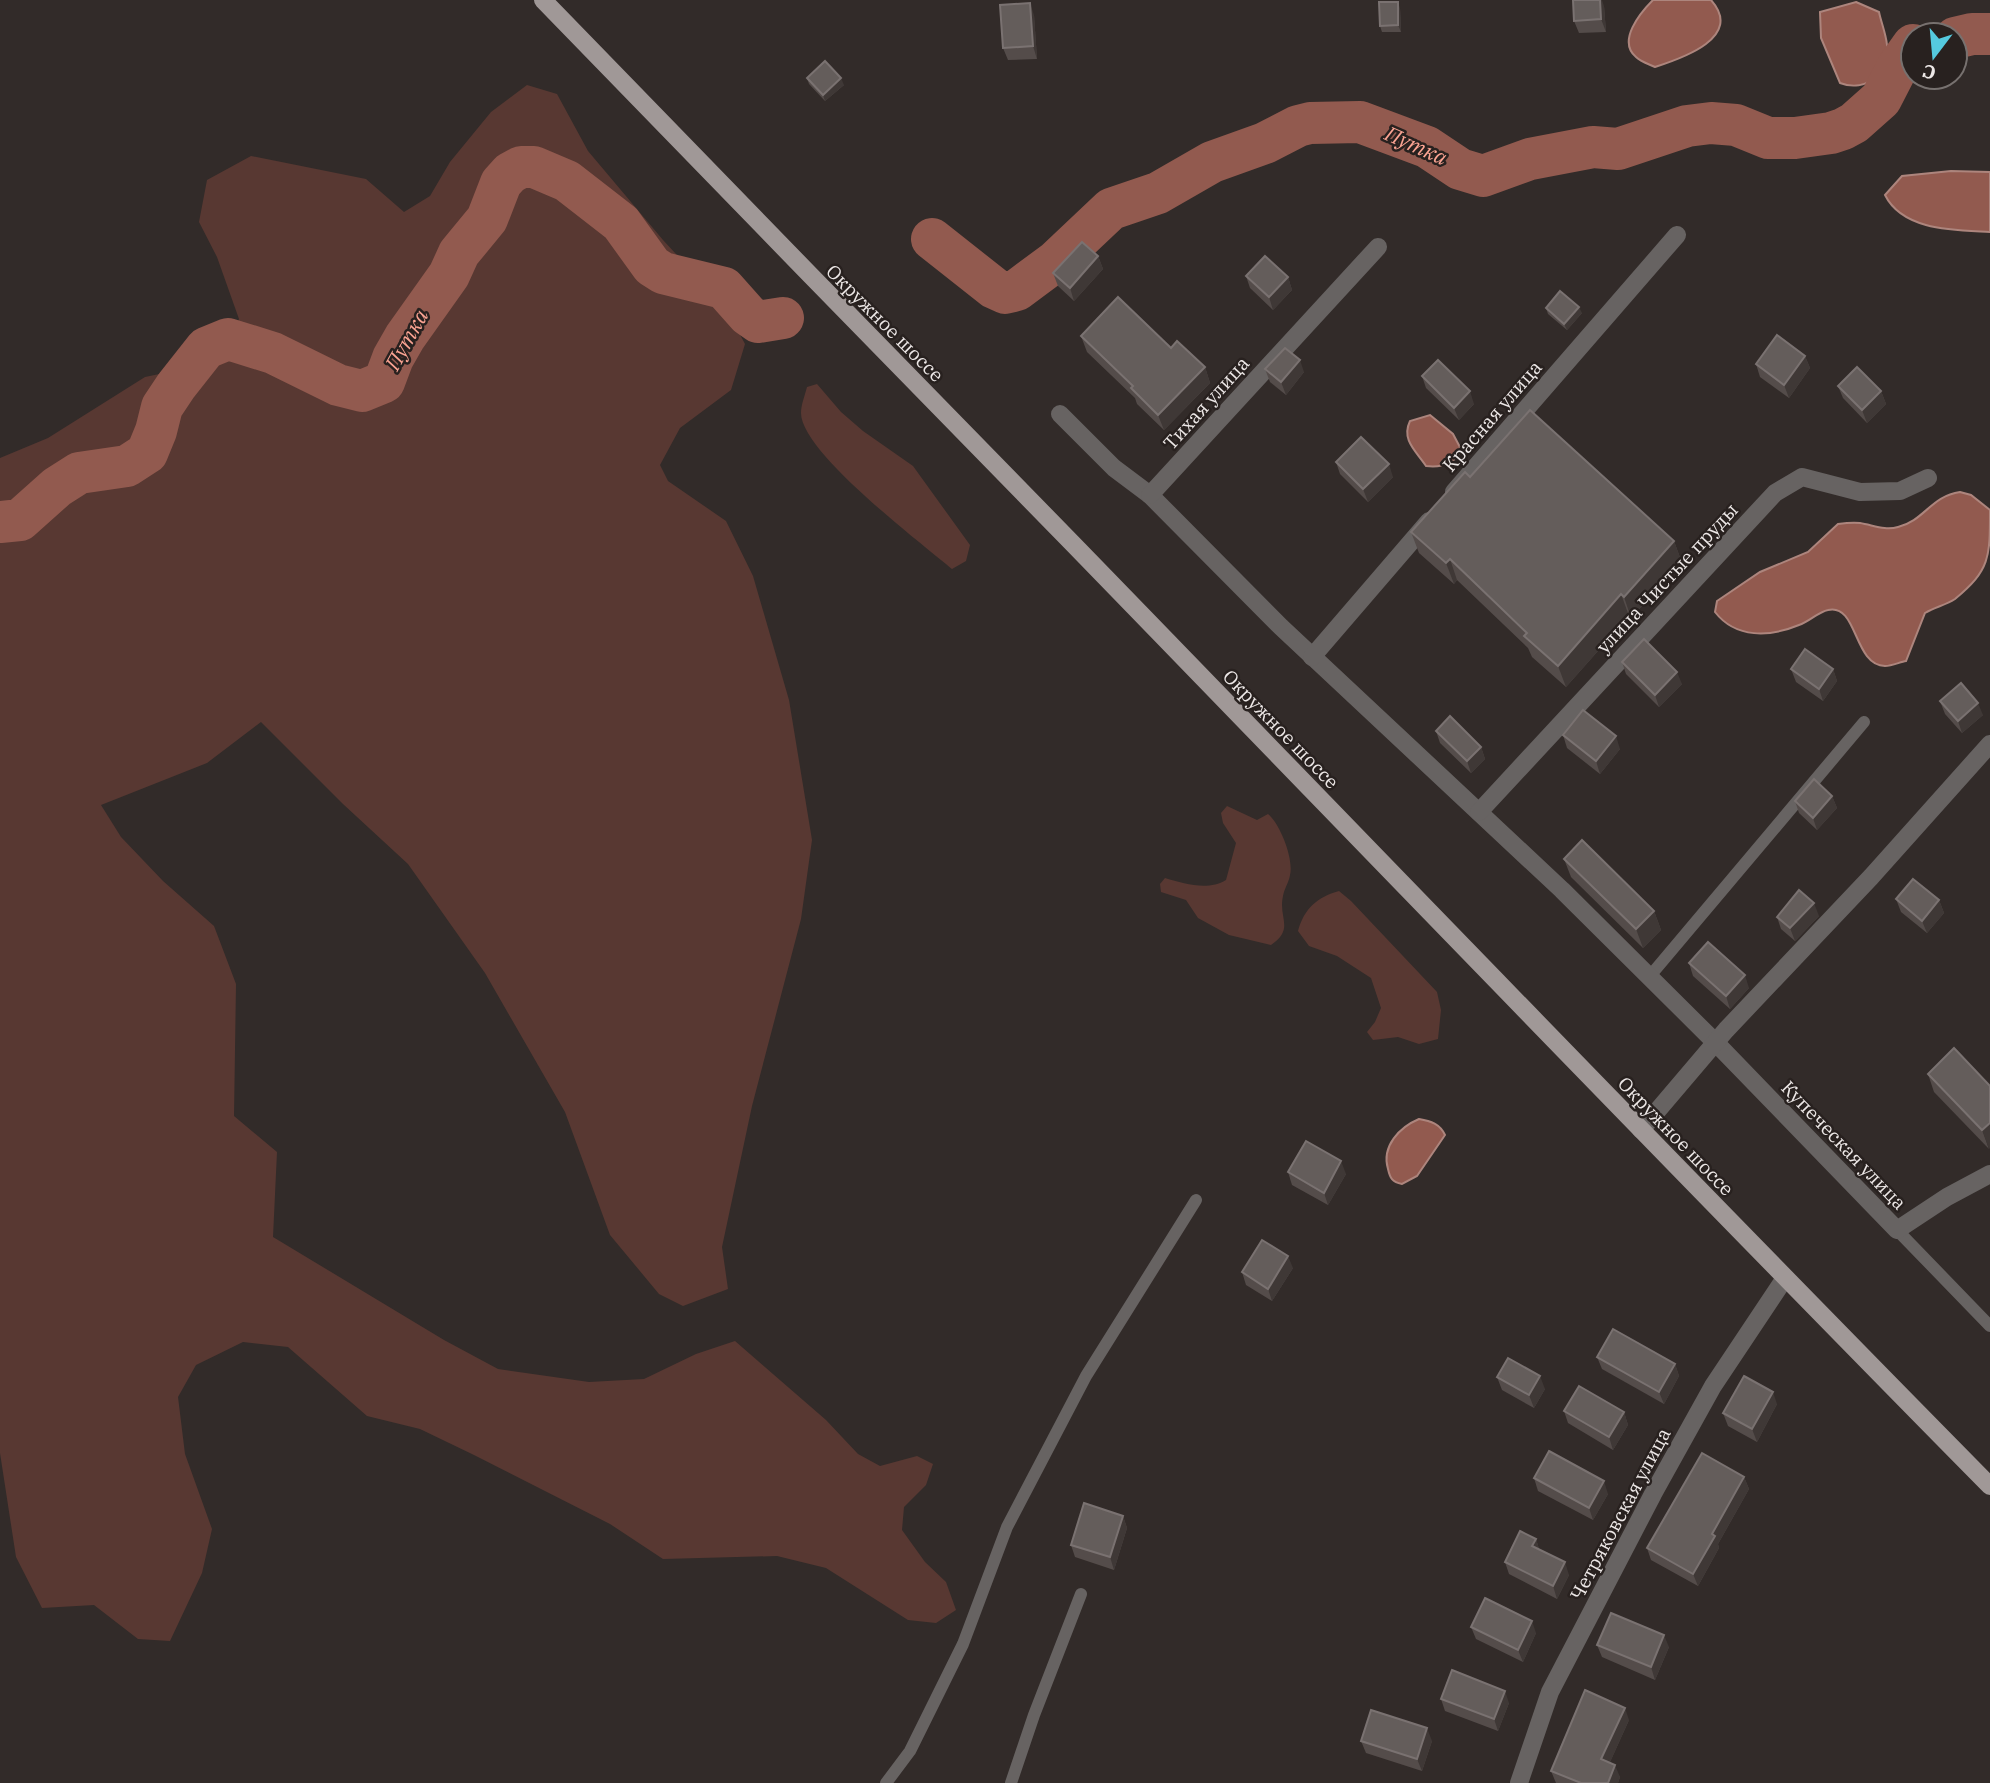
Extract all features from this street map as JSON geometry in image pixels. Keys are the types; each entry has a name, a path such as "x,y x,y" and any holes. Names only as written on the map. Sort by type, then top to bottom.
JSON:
{"main road":[{"name":"Окружное шоссе","path":"543,0 1990,1486"}],"street":[{"name":"Красная улица","path":"1312,657 1677,235"},
{"name":"Тихая улица","path":"1150,495 1378,247"},
{"name":"Купеческая улица","path":"1060,414 1114,468 1150,495 1312,657 1650,976 1897,1230 1947,1197 1990,1174"},
{"name":"улица Чистые пруды","path":"1479,812 1775,493 1801,477 1860,492 1900,491 1928,478"},
{"path":"1641,1130 1716,1042 1871,877 1990,744"},
{"name":"Четряковская улица","path":"1519,1783 1550,1692 1653,1494 1713,1386 1785,1278"}],"lane":[{"path":"1650,976 1864,722"},
{"path":"887,1783 909,1751 963,1644 1007,1527 1086,1376 1196,1200"},
{"path":"1897,1230 1990,1326"},
{"path":"1011,1783 1081,1594"}],"shaded area":[{"path":"1653,0 1711,0 1719,13 1720,25 1715,35 1694,52 1655,67 1636,57 1629,43 1632,27"},
{"path":"1856,2 1879,12 1887,55 1880,72 1874,78 1867,83 1850,85 1840,83 1821,38 1820,12"},
{"path":"527,85 557,94 588,151 663,240 726,308 745,344 731,390 680,428 660,465 668,481 726,521 753,576 789,700 812,840 801,919 752,1106 722,1247 728,1289 683,1306 659,1294 610,1235 565,1112 485,973 408,864 261,722 207,763 101,805 121,837 163,881 214,926 236,984 234,1116 277,1152 273,1237 444,1340 498,1369 589,1382 644,1379 696,1354 735,1341 826,1420 858,1454 880,1466 917,1456 933,1464 926,1485 904,1507 902,1530 925,1562 946,1582 956,1610 936,1623 908,1620 826,1568 777,1556 663,1559 610,1524 474,1455 420,1429 367,1416 288,1347 243,1342 196,1365 178,1397 185,1454 212,1529 202,1573 170,1641 138,1639 94,1605 42,1608 16,1557 0,1453 0,458 48,438 145,377 222,361 239,319 217,257 199,222 207,180 251,156 366,179 404,212 430,196 450,162 491,112"},
{"path":"1951,171 1990,172 1990,232 1946,229 1917,222 1893,207 1885,195 1902,176"},
{"path":"817,384 841,412 863,431 913,466 970,545 966,561 952,569 864,495 820,450 806,430 801,413 807,387"},
{"path":"1430,415 1453,434 1462,451 1451,462 1437,466 1426,466 1408,440 1407,434 1410,421"},
{"path":"1960,492 1971,495 1990,510 1986,562 1967,589 1955,599 1925,613 1906,661 1885,666 1875,663 1867,656 1851,624 1838,610 1824,611 1799,625 1765,633 1733,627 1715,612 1717,601 1760,572 1808,552 1838,524 1898,527 1915,520 1942,498"},
{"path":"1227,806 1257,820 1268,814 1277,826 1288,851 1291,868 1282,904 1284,928 1271,945 1229,935 1198,918 1186,900 1161,892 1160,884 1165,878 1204,886 1226,880 1236,843 1223,823 1221,813"},
{"path":"1339,891 1437,992 1441,1010 1438,1039 1419,1044 1398,1037 1373,1040 1367,1032 1381,1008 1371,978 1337,956 1309,946 1298,931 1312,905"},
{"path":"1419,1119 1435,1124 1445,1135 1417,1176 1402,1184 1394,1181 1390,1175 1387,1153 1399,1132"}],"building":[{"path":"1573,0 1600,0 1601,19 1574,21"},
{"path":"1379,2 1398,2 1398,25 1380,26"},
{"path":"1030,3 1033,46 1003,48 1000,5"},
{"path":"825,61 841,78 823,95 807,78"},
{"path":"1082,242 1098,256 1070,288 1053,273"},
{"path":"1265,256 1288,277 1269,297 1246,276"},
{"path":"1560,291 1579,307 1564,324 1546,308"},
{"path":"1118,297 1171,348 1177,341 1205,367 1158,415 1131,388 1133,386 1081,336"},
{"path":"1777,335 1805,356 1784,385 1756,364"},
{"path":"1285,348 1300,360 1281,382 1265,369"},
{"path":"1438,360 1470,391 1454,408 1422,376"},
{"path":"1857,367 1881,391 1862,410 1838,386"},
{"path":"1530,410 1674,541 1624,597 1621,594 1558,666 1524,636 1527,633 1450,559 1446,563 1411,532 1465,472 1470,477"},
{"path":"1361,437 1389,464 1363,489 1336,462"},
{"path":"1644,639 1677,672 1655,695 1622,662"},
{"path":"1805,649 1833,669 1819,689 1791,669"},
{"path":"1961,683 1978,703 1958,721 1940,701"},
{"path":"1583,710 1616,736 1596,761 1563,735"},
{"path":"1450,716 1481,747 1467,761 1436,731"},
{"path":"1814,779 1832,796 1813,818 1795,801"},
{"path":"1582,840 1654,911 1636,929 1564,859"},
{"path":"1913,879 1939,900 1922,921 1896,899"},
{"path":"1799,890 1814,903 1790,928 1777,917"},
{"path":"1708,942 1745,975 1726,996 1689,963"},
{"path":"1954,1048 1990,1086 1990,1123 1982,1130 1928,1074"},
{"path":"1306,1141 1341,1161 1324,1193 1288,1172"},
{"path":"1262,1240 1288,1256 1268,1289 1242,1272"},
{"path":"1613,1329 1675,1364 1659,1392 1597,1357"},
{"path":"1508,1358 1540,1376 1529,1395 1497,1377"},
{"path":"1744,1376 1773,1392 1752,1429 1723,1413"},
{"path":"1579,1386 1624,1412 1609,1437 1564,1411"},
{"path":"1549,1451 1604,1481 1589,1508 1534,1478"},
{"path":"1702,1453 1744,1477 1693,1574 1647,1548"},
{"path":"1084,1503 1123,1516 1110,1557 1071,1545"},
{"path":"1520,1531 1536,1539 1532,1546 1565,1562 1553,1586 1505,1562"},
{"path":"1485,1598 1532,1621 1518,1650 1471,1627"},
{"path":"1611,1613 1664,1635 1651,1667 1597,1645"},
{"path":"1452,1670 1505,1691 1494,1719 1441,1699"},
{"path":"1585,1690 1625,1708 1601,1759 1615,1765 1608,1783 1581,1783 1551,1771"},
{"path":"1371,1710 1427,1728 1417,1759 1361,1741"}],"waterway":[{"name":"Путка","path":"1969,35 1990,34"},
{"name":"Путка","path":"932,239 994,288 1005,293 1017,290 1056,261 1111,209 1158,193 1212,162 1265,143 1298,126 1310,123 1360,122 1427,147 1460,169 1483,176 1530,159 1593,147 1618,149 1687,126 1711,123 1736,125 1768,138 1795,138 1831,133 1854,123 1881,99 1899,65"},
{"name":"Путка","path":"0,522 20,520 57,487 79,473 127,466 147,453 162,407 176,386 206,348 228,339 273,353 338,385 362,391 384,382 405,337 449,275 459,253 487,219 501,183 510,173 521,167 534,167 567,181 621,223 652,266 663,273 724,288 748,315 758,322 783,318"}]}
